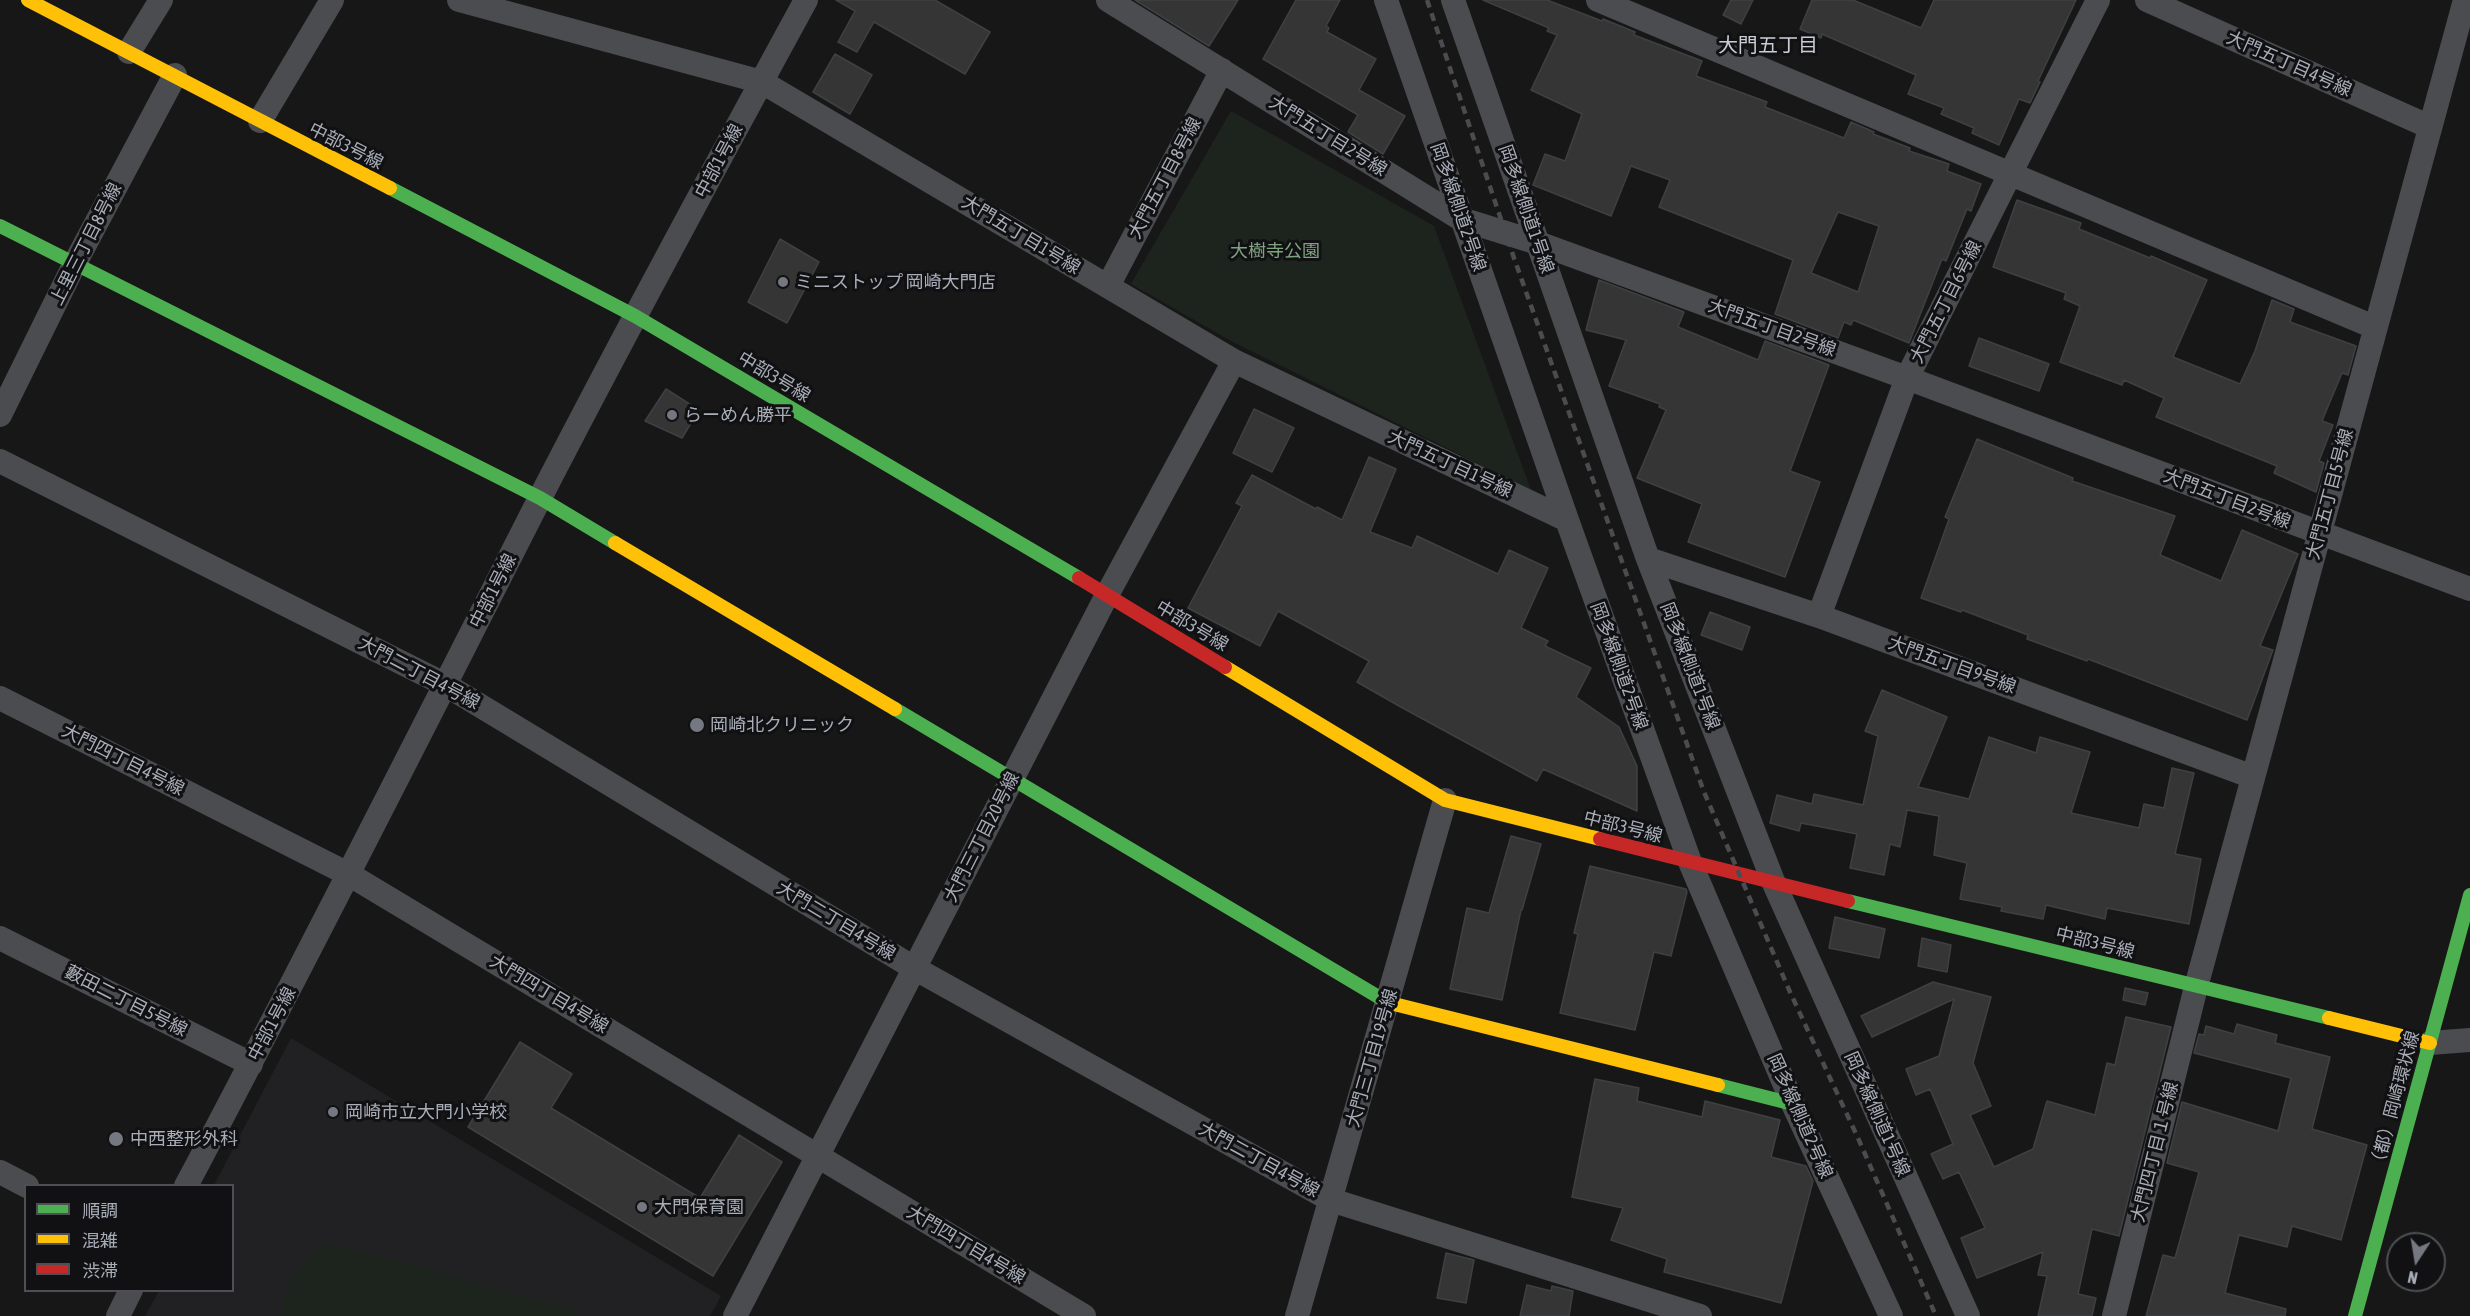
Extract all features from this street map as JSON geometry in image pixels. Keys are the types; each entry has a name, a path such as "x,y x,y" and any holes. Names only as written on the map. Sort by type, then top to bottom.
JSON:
{"street":[{"name":"中部3号線","path":"28,0 635,316 1107,595 1445,800 2430,1043"},
{"path":"129,52 161,0"},
{"path":"260,121 332,0"},
{"name":"大門五丁目1号線","path":"459,0 762,82 1234,361 1567,520"},
{"name":"中部1号線","path":"187,1184 350,875 540,498 635,316 806,0"},
{"name":"大門五丁目2号線","path":"1108,0 1461,219 1538,243 1907,378 2470,589"},
{"name":"岡多線側道2号線","path":"1386,0 1567,520 1690,862 1793,1104 1891,1316"},
{"name":"岡多線側道1号線","path":"1454,0 1648,559 1773,882 1968,1316"},
{"path":"1598,0 2374,327"},
{"name":"大門五丁目6号線","path":"1819,616 1907,378 2098,0"},
{"name":"大門五丁目4号線","path":"2147,0 2430,127"},
{"name":"大門五丁目5号線","path":"2196,987 2374,327 2465,0"},
{"name":"大門五丁目8号線","path":"1108,286 1222,70"},
{"name":"上里三丁目8号線","path":"0,415 75,263 175,75"},
{"path":"0,226 540,498 1387,1002 1793,1104"},
{"name":"大門三丁目20号線","path":"735,1316 1107,595 1234,361"},
{"name":"大門二丁目4号線","path":"0,461 446,685 914,968 1331,1200 1700,1316"},
{"name":"大門五丁目9号線","path":"1648,559 1819,616 2253,777"},
{"name":"大門四丁目4号線","path":"0,698 350,875 1084,1316"},
{"name":"大門三丁目19号線","path":"1297,1316 1445,800"},
{"name":"（都）岡崎環状線","path":"2355,1316 2470,895"},
{"name":"藪田二丁目5号線","path":"0,938 251,1064"},
{"name":"大門四丁目１号線","path":"2114,1316 2196,987"},
{"path":"2430,1043 2470,1040"},
{"path":"0,1172 25,1184"},
{"path":"118,1316 130,1292"}],"shaded area":[{"name":"岡崎市立大門小学校","path":"291,1038 721,1296 710,1316 145,1316 158,1292 234,1292 234,1184 215,1184"}],"green space":[{"name":"大樹寺公園","path":"1231,111 1434,226 1531,490 1231,341 1131,284"},
{"path":"329,1242 572,1309 576,1316 282,1316 286,1292 295,1273 302,1264"}],"building":[{"path":"836,0 935,0 990,32 965,74 874,22 857,52 838,42 855,11"},
{"path":"1135,0 1238,0 1209,46"},
{"path":"1296,0 1340,0 1326,26 1329,28 1327,32 1376,59 1359,90 1405,116 1383,154 1348,132 1358,115 1263,59"},
{"path":"1483,0 1547,0 1602,21 1603,19 1635,32 1634,35 1702,61 1696,76 1767,102 1765,107 1844,138 1851,122 1874,132 1873,134 1910,148 1909,151 1949,164 1947,171 1981,184 1971,211 1967,209 1946,261 1942,259 1909,343 1853,320 1851,325 1844,322 1838,338 1775,314 1793,260 1659,207 1670,180 1631,166 1611,216 1533,185 1545,154 1565,161 1582,114 1531,90 1557,35 1547,31 1549,28","holes":["1838,212 1879,226 1858,292 1811,273"]},
{"path":"1731,0 1753,0 1741,24 1723,15"},
{"path":"1812,0 1853,0 1921,28 1934,0 2076,0 2030,103 2019,99 1999,145 1972,133 1974,128 1941,114 1944,108 1908,94 1916,75 1822,34 1821,38 1800,29"},
{"path":"835,54 872,75 850,114 813,92"},
{"path":"2017,200 2081,223 2079,229 2207,280 2173,357 2240,384 2255,351 2272,300 2294,309 2290,322 2356,346 2348,375 2342,373 2322,421 2333,425 2319,461 2324,463 2316,492 2274,473 2277,466 2156,417 2164,398 2124,380 2122,385 2060,362 2080,306 2064,299 2066,293 1993,267"},
{"name":"ミニストップ 岡崎大門店","path":"780,239 819,262 787,323 748,302"},
{"path":"1599,280 1684,312 1678,327 1758,360 1765,341 1829,365 1790,471 1820,482 1785,577 1688,542 1702,504 1637,478 1666,410 1659,407 1660,404 1609,386 1626,340 1586,330"},
{"path":"1979,338 2049,364 2039,391 1969,366"},
{"name":"らーめん勝平","path":"666,389 699,410 682,438 645,421"},
{"path":"1254,409 1294,428 1272,472 1233,453"},
{"path":"1977,439 2073,478 2072,481 2175,516 2160,555 2221,581 2242,530 2298,554 2260,646 2273,650 2247,720 2088,659 2087,661 2027,639 2028,635 1962,610 1961,612 1921,598 1949,519 1945,517"},
{"path":"1369,457 1396,469 1370,532 1412,548 1417,536 1498,574 1509,550 1548,568 1521,628 1548,641 1545,646 1591,668 1576,697 1619,727 1637,766 1637,811 1543,769 1537,781 1399,706 1357,682 1369,661 1278,611 1260,646 1188,608 1242,506 1236,503 1252,475 1342,520"},
{"path":"1710,612 1750,627 1742,650 1701,635"},
{"path":"1882,690 1947,717 1918,787 1969,799 1989,737 2036,753 2040,737 2090,752 2071,813 2139,828 2144,804 2164,808 2172,768 2194,773 2175,854 2201,859 2189,924 2107,908 2105,919 2046,905 2043,919 2001,911 2002,907 1960,899 1967,863 1934,855 1939,816 1907,810 1900,847 1890,844 1884,875 1850,868 1857,834 1801,823 1799,831 1770,823 1777,795 1812,804 1814,794 1863,805 1878,736 1865,731"},
{"path":"1511,836 1541,844 1521,910 1502,1000 1450,989 1467,908 1489,913"},
{"path":"1590,866 1686,889 1687,892 1671,956 1654,952 1635,1030 1560,1013 1578,934 1574,933"},
{"path":"1835,917 1885,929 1879,958 1829,948"},
{"path":"1922,938 1951,945 1947,972 1918,966"},
{"path":"1933,982 1991,997 1973,1063 1991,1106 1970,1115 1994,1167 2033,1149 2047,1101 2095,1115 2107,1063 2115,1065 2126,1017 2171,1027 2119,1236 2092,1229 2078,1294 2096,1298 2092,1316 2038,1316 2047,1276 2038,1275 2043,1252 1977,1278 1961,1238 1985,1228 1959,1172 1943,1179 1931,1154 1953,1144 1930,1089 1916,1095 1906,1069 1939,1056 1954,999 1872,1037 1861,1016"},
{"path":"2125,988 2148,993 2145,1005 2123,1000"},
{"path":"2237,1024 2277,1035 2275,1043 2330,1057 2312,1129 2367,1145 2341,1240 2292,1226 2287,1247 2239,1235 2225,1293 2286,1309 2285,1316 2146,1316 2163,1255 2175,1258 2199,1172 2167,1163 2182,1102 2278,1131 2291,1078 2194,1053 2199,1034 2204,1035 2206,1026 2234,1034"},
{"path":"520,1042 572,1074 551,1108 700,1198 739,1135 782,1162 713,1276 468,1127"},
{"path":"1595,1079 1639,1088 1637,1101 1702,1117 1705,1101 1780,1120 1771,1157 1806,1166 1813,1181 1781,1303 1664,1272 1667,1259 1611,1240 1623,1208 1572,1197"},
{"path":"1446,1253 1474,1260 1466,1303 1437,1298"},
{"path":"1527,1285 1551,1291 1552,1286 1573,1291 1569,1316 1520,1316"}],"railway":[{"path":"1427,0 1514,258 1704,792 1790,992 1858,1138 1936,1316"}],"traffic: fast":[{"path":"390,188 635,316 1079,578"},
{"path":"0,226 540,498 615,543"},
{"path":"895,709 1387,1002 1394,1004"},
{"path":"2355,1316 2470,895"},
{"path":"1848,901 2329,1018"},
{"path":"1718,1085 1793,1104"}],"traffic: slow":[{"path":"28,0 390,188"},
{"path":"615,543 895,709"},
{"path":"1225,667 1445,800 1600,839"},
{"path":"1394,1004 1718,1085"},
{"path":"2329,1018 2430,1043"}],"traffic: jam":[{"path":"1079,578 1225,667"},
{"path":"1600,839 1848,901"}],"place":[{"name":"ミニストップ 岡崎大門店","path":"783,282"},
{"name":"らーめん勝平","path":"672,415"},
{"name":"岡崎北クリニック","path":"697,725"},
{"name":"岡崎市立大門小学校","path":"333,1112"},
{"name":"中西整形外科","path":"116,1139"},
{"name":"大門保育園","path":"642,1207"}],"district":[{"name":"大門五丁目","path":"1768,46"}]}
